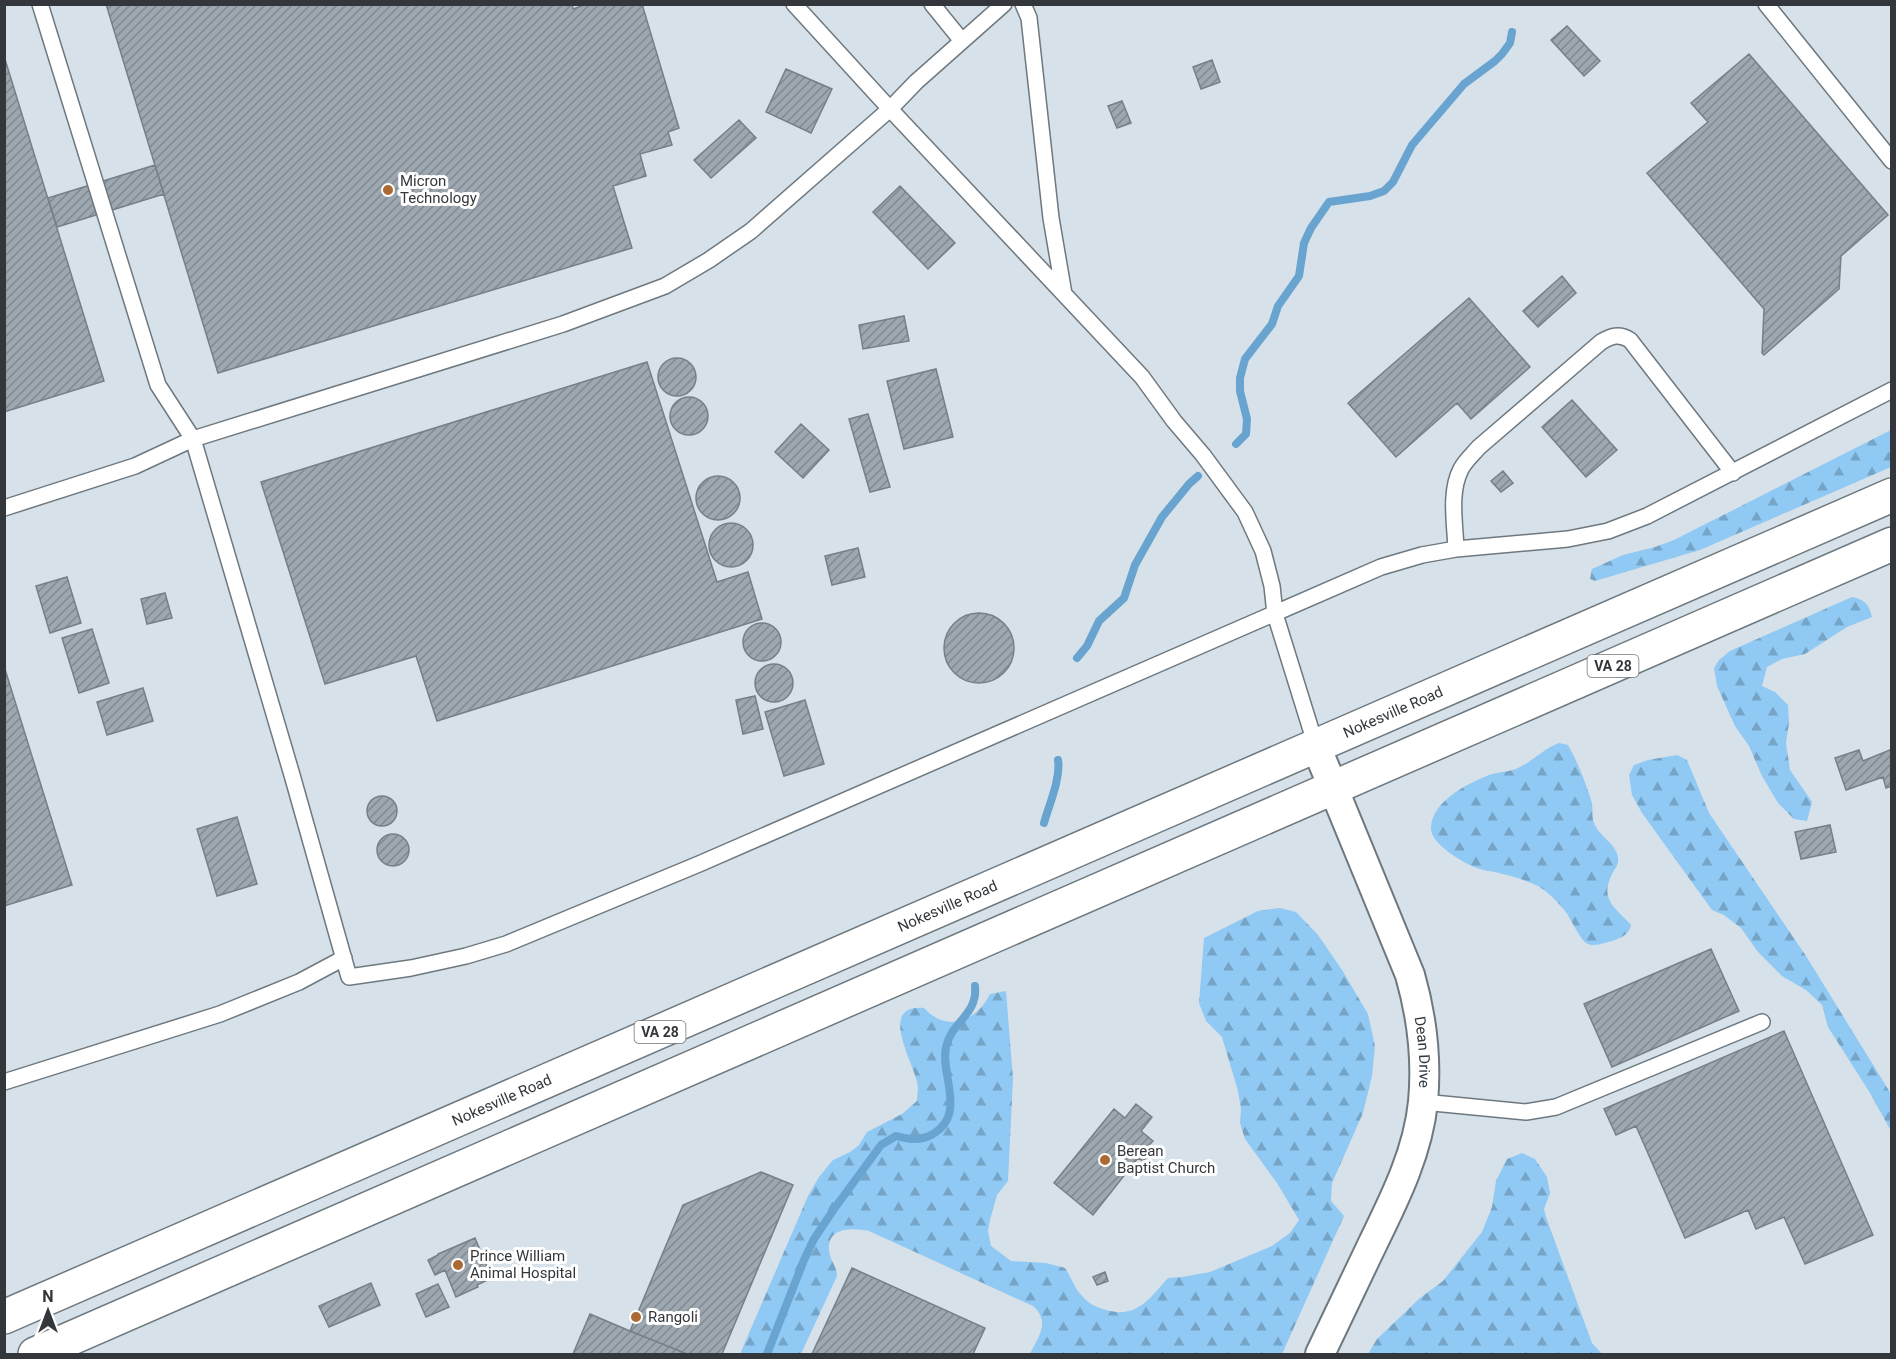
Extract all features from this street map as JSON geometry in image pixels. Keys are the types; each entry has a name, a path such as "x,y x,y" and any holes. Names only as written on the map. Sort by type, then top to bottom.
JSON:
{"highway":[{"name":"Nokesville Road","path":"4,1317 1892,495"},
{"name":"VA 28","path":"35,1354 1892,544"}],"street":[{"name":"Dean Drive","path":"1316,746 1413,985 1424,1040 1423,1102 1415,1144 1396,1196 1320,1354"}],"lane":[{"path":"40,4 158,385 194,439 349,977 411,968 466,956 506,944 699,864 1381,567 1422,555 1456,549 1568,539 1608,531 1647,516 1892,390"},
{"path":"794,4 1142,377 1245,512 1263,551 1272,586 1275,614 1316,746"},
{"path":"932,4 962,41"},
{"path":"4,508 135,466 194,439 563,324 665,286 709,260 751,231 890,109 916,82 1004,4"},
{"path":"1023,4 1029,18 1051,218 1064,294"},
{"path":"1766,4 1892,161"},
{"path":"1456,549 1454,494 1456,480 1462,467 1479,447 1609,337 1618,335 1629,340 1733,473"},
{"path":"4,1082 219,1014 299,982 344,958"},
{"path":"1423,1102 1526,1112 1556,1107 1762,1022"}],"green space":[{"path":"1891,430 1891,467 1700,550 1595,581 1590,579 1592,569 1623,555 1674,540"},
{"path":"1852,597 1866,603 1872,617 1847,627 1805,654 1782,659 1767,667 1762,686 1775,692 1788,705 1789,723 1786,743 1790,770 1812,802 1807,821 1794,819 1778,803 1762,776 1749,746 1735,726 1717,686 1714,668 1719,660 1730,651"},
{"path":"1559,743 1568,745 1572,752 1591,800 1596,828 1614,847 1618,857 1608,883 1608,897 1631,925 1629,931 1623,936 1602,944 1591,945 1585,942 1565,911 1541,888 1518,878 1482,870 1471,865 1448,852 1432,834 1433,818 1437,810 1452,795 1489,775 1516,769"},
{"path":"1677,755 1687,760 1709,813 1806,956 1891,1094 1891,1131 1828,1027 1822,1005 1806,990 1782,976 1758,952 1741,928 1724,915 1712,910 1642,813 1632,795 1629,775 1634,765"},
{"path":"1280,908 1296,912 1318,935 1368,1014 1375,1046 1372,1076 1363,1113 1332,1183 1331,1201 1344,1216 1282,1354 1030,1354 1042,1324 1033,1306 869,1231 849,1229 837,1232 830,1241 829,1253 837,1276 801,1354 740,1354 808,1196 819,1177 833,1160 859,1145 867,1132 902,1114 917,1101 918,1084 901,1035 900,1024 903,1015 910,1009 924,1008 942,1020 960,1021 977,1012 990,994 1006,991 1013,1079 1008,1181 997,1195 988,1231 991,1246 1011,1261 1046,1263 1065,1268 1080,1293 1090,1303 1106,1310 1126,1312 1142,1305 1168,1278 1210,1272 1272,1246 1290,1233 1299,1220 1277,1183 1245,1139 1240,1123 1241,1109 1238,1091 1222,1037 1206,1021 1199,1003 1204,938 1258,911"},
{"path":"1522,1153 1535,1159 1547,1177 1550,1193 1544,1209 1546,1217 1592,1343 1602,1354 1368,1354 1377,1339 1420,1298 1443,1281 1482,1232 1492,1207 1496,1181 1507,1159"}],"building":[{"name":"Micron Technology","path":"106,4 572,4 573,9 587,4 642,4 679,128 668,132 672,145 640,154 646,176 613,186 632,248 218,373"},
{"path":"1567,26 1600,61 1584,76 1551,40"},
{"path":"1749,54 1888,215 1841,256 1839,289 1764,355 1762,353 1764,309 1647,173 1708,122 1691,103"},
{"path":"4,56 104,381 4,412"},
{"path":"1212,60 1220,82 1201,89 1193,67"},
{"path":"786,69 832,89 811,133 766,112"},
{"path":"1122,101 1131,123 1117,128 1108,106"},
{"path":"739,120 756,138 711,178 694,160"},
{"path":"155,165 164,194 57,227 48,198"},
{"path":"900,186 955,243 928,269 873,212"},
{"path":"1562,276 1576,293 1538,327 1523,311"},
{"path":"1469,298 1530,367 1471,419 1457,403 1396,457 1348,403"},
{"path":"904,316 909,341 863,349 859,325"},
{"path":"677,358 691,363 696,377 691,391 677,396 663,391 658,377 663,363"},
{"path":"647,362 717,582 748,572 762,619 437,721 416,656 325,684 261,482"},
{"path":"936,369 953,437 904,449 887,381"},
{"path":"689,397 703,402 708,416 703,430 689,435 675,430 670,416 675,402"},
{"path":"1572,400 1617,450 1586,477 1542,427"},
{"path":"868,414 890,487 870,492 849,419"},
{"path":"801,424 829,450 803,478 775,452"},
{"path":"1503,471 1513,483 1501,492 1491,481"},
{"path":"718,476 734,482 740,498 734,514 718,520 702,514 696,498 702,482"},
{"path":"731,523 747,529 753,545 747,561 731,567 715,561 709,545 715,529"},
{"path":"858,548 865,577 832,585 825,556"},
{"path":"67,577 81,623 50,633 36,586"},
{"path":"165,593 172,618 147,624 141,599"},
{"path":"979,613 992,616 1004,623 1011,635 1014,648 1011,661 1004,673 992,680 979,683 966,680 954,673 947,661 944,648 947,635 954,623 966,616"},
{"path":"762,623 776,628 781,642 776,656 762,661 748,656 743,642 748,628"},
{"path":"92,629 109,683 79,693 62,638"},
{"path":"774,664 788,669 793,683 788,697 774,702 760,697 755,683 760,669"},
{"path":"4,666 72,885 4,906"},
{"path":"143,688 153,721 107,735 97,702"},
{"path":"755,696 763,729 743,734 736,700"},
{"path":"805,700 824,764 784,776 765,712"},
{"path":"1892,749 1892,786 1886,788 1883,777 1846,790 1835,758 1859,750 1863,761"},
{"path":"382,796 393,800 397,811 393,822 382,826 371,822 367,811 371,800"},
{"path":"237,817 257,884 217,896 197,829"},
{"path":"1830,825 1836,852 1801,859 1795,832"},
{"path":"393,834 404,839 409,850 404,861 393,866 382,861 377,850 382,839"},
{"path":"1711,949 1739,1011 1612,1067 1584,1004"},
{"path":"1784,1031 1873,1235 1805,1264 1784,1217 1756,1229 1748,1210 1685,1238 1636,1126 1616,1135 1604,1109"},
{"name":"Berean Baptist Church","path":"1136,1104 1152,1117 1141,1131 1153,1141 1147,1147 1152,1151 1143,1161 1138,1158 1093,1215 1054,1183 1114,1109 1125,1118"},
{"path":"761,1172 793,1185 722,1354 687,1354 630,1331 683,1205"},
{"name":"Prince William Animal Hospital","path":"475,1238 492,1278 456,1297 445,1270 435,1275 428,1260"},
{"path":"852,1268 985,1328 973,1354 812,1354"},
{"path":"1105,1272 1108,1281 1097,1285 1093,1277"},
{"path":"371,1283 380,1305 329,1327 319,1306"},
{"path":"438,1284 449,1307 426,1317 416,1294"},
{"path":"590,1314 630,1331 687,1354 573,1354"}],"waterway":[{"path":"1236,444 1246,434 1247,419 1240,391 1240,378 1245,359 1272,324 1278,306 1299,276 1304,243 1311,228 1329,202 1370,196 1384,191 1393,182 1412,145 1464,84 1502,54 1510,43 1512,32"},
{"path":"1077,658 1087,646 1099,621 1124,598 1135,565 1162,517 1198,476"},
{"path":"1044,823 1056,783 1058,760"},
{"path":"767,1354 814,1239 881,1145 896,1136 910,1139 924,1138 943,1126 949,1116 950,1094 946,1070 946,1047 953,1031 972,1004 975,986"}],"place":[{"name":"Micron Technology","path":"388,190"},
{"name":"Berean Baptist Church","path":"1105,1160"},
{"name":"Prince William Animal Hospital","path":"458,1265"},
{"name":"Rangoli","path":"636,1317"}]}
